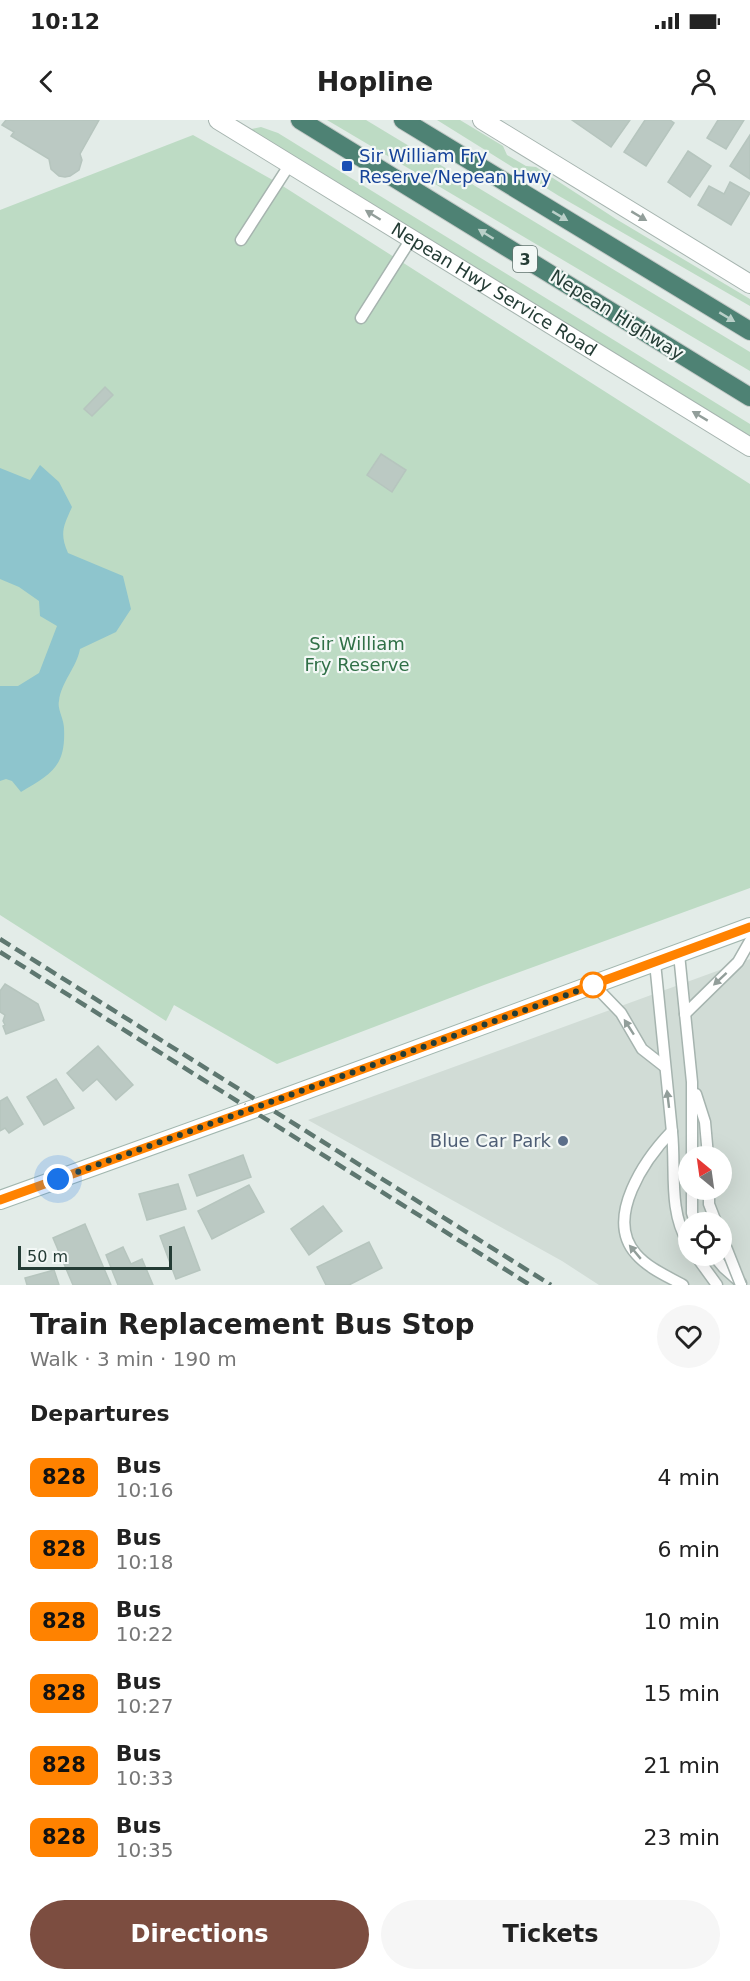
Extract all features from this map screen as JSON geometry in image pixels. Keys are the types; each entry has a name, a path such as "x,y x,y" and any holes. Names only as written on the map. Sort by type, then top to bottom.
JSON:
{"highway":[{"name":"Nepean Highway","path":"300,120 750,397"},
{"path":"403,120 750,331"}],"street":[{"name":"Nepean Hwy Service Road","path":"218,120 244,126 290,164 750,447"},
{"path":"482,120 750,284"},
{"path":"0,1200 750,927"}],"lane":[{"path":"241,240 290,164"},
{"path":"361,318 411,239"},
{"path":"685,1014 738,962 750,940"},
{"path":"679,954 692,1082 692,1146"},
{"path":"656,963 664,1067 672,1131 675,1206 678,1215"},
{"path":"594,985 621,1013 642,1049 664,1067"},
{"path":"692,1082 705,1122 708,1146"},
{"path":"672,1131 658,1146 628,1197 624,1233 629,1245 642,1260 683,1285"},
{"path":"732,1260 743,1285"},
{"path":"703,1266 717,1285"},
{"path":"722,1266 743,1285"}],"shaded area":[{"name":"Blue Car Park","path":"750,959 750,1285 599,1285 562,1261 308,1120"}],"green space":[{"path":"327,120 366,120 750,352 750,371"},
{"path":"437,120 460,120 503,146 507,155 526,166 536,167 616,219 750,299 750,306 559,196"},
{"path":"261,127 278,133 750,424 750,439 247,130"},
{"name":"Sir William Fry Reserve","path":"193,135 278,183 750,484 750,888 484,985 277,1064 174,1005 166,1021 0,915 0,210"}],"water":[{"path":"40,465 59,482 72,507 63,534 68,553 123,576 131,609 116,632 80,649 60,694 59,707 63,721 64,741 59,761 41,780 21,792 12,781 6,779 0,781 0,686 18,686 39,673 57,626 40,616 39,601 19,587 0,579 0,468 30,480"}],"building":[{"path":"6,120 99,120 80,154 82,160 79,170 65,177 59,176 51,169 49,159 11,136 14,132 2,125"},
{"path":"572,120 630,120 611,147"},
{"path":"645,120 670,120 674,123 646,166 624,152"},
{"path":"718,120 744,120 726,149 707,138"},
{"path":"750,135 750,179 730,166"},
{"path":"688,151 711,166 690,197 668,182"},
{"path":"730,182 750,193 731,225 698,205 709,186 724,194"},
{"path":"105,387 113,395 92,416 84,409"},
{"path":"381,454 406,470 392,492 367,475"},
{"path":"5,984 38,1004 44,1020 6,1034 3,1026 5,1015 0,1012 0,991"},
{"path":"98,1046 133,1085 116,1100 97,1079 83,1091 67,1073"},
{"path":"56,1079 74,1108 44,1125 27,1097"},
{"path":"7,1097 23,1124 9,1133 5,1128 0,1131 0,1101"},
{"path":"243,1155 251,1177 197,1196 189,1175"},
{"path":"178,1184 186,1209 147,1220 139,1194"},
{"path":"249,1185 264,1212 212,1239 198,1211"},
{"path":"323,1206 342,1231 309,1255 291,1229"},
{"path":"85,1224 111,1285 73,1285 53,1238"},
{"path":"184,1227 200,1270 176,1279 160,1236"},
{"path":"369,1242 382,1268 349,1285 326,1285 317,1267"},
{"path":"123,1247 131,1264 142,1259 153,1285 118,1285 106,1255"},
{"path":"54,1270 59,1285 27,1285 25,1278"}],"railway":[{"path":"0,939 551,1285"},
{"path":"0,952 530,1285"}],"bus line":[{"name":"828","path":"0,1200 750,927"}],"place":[{"name":"Sir William Fry Reserve/Nepean Hwy","path":"347,166"},
{"name":"Blue Car Park","path":"563,1141"}],"route":[{"path":"58,1179 593,985"}]}
